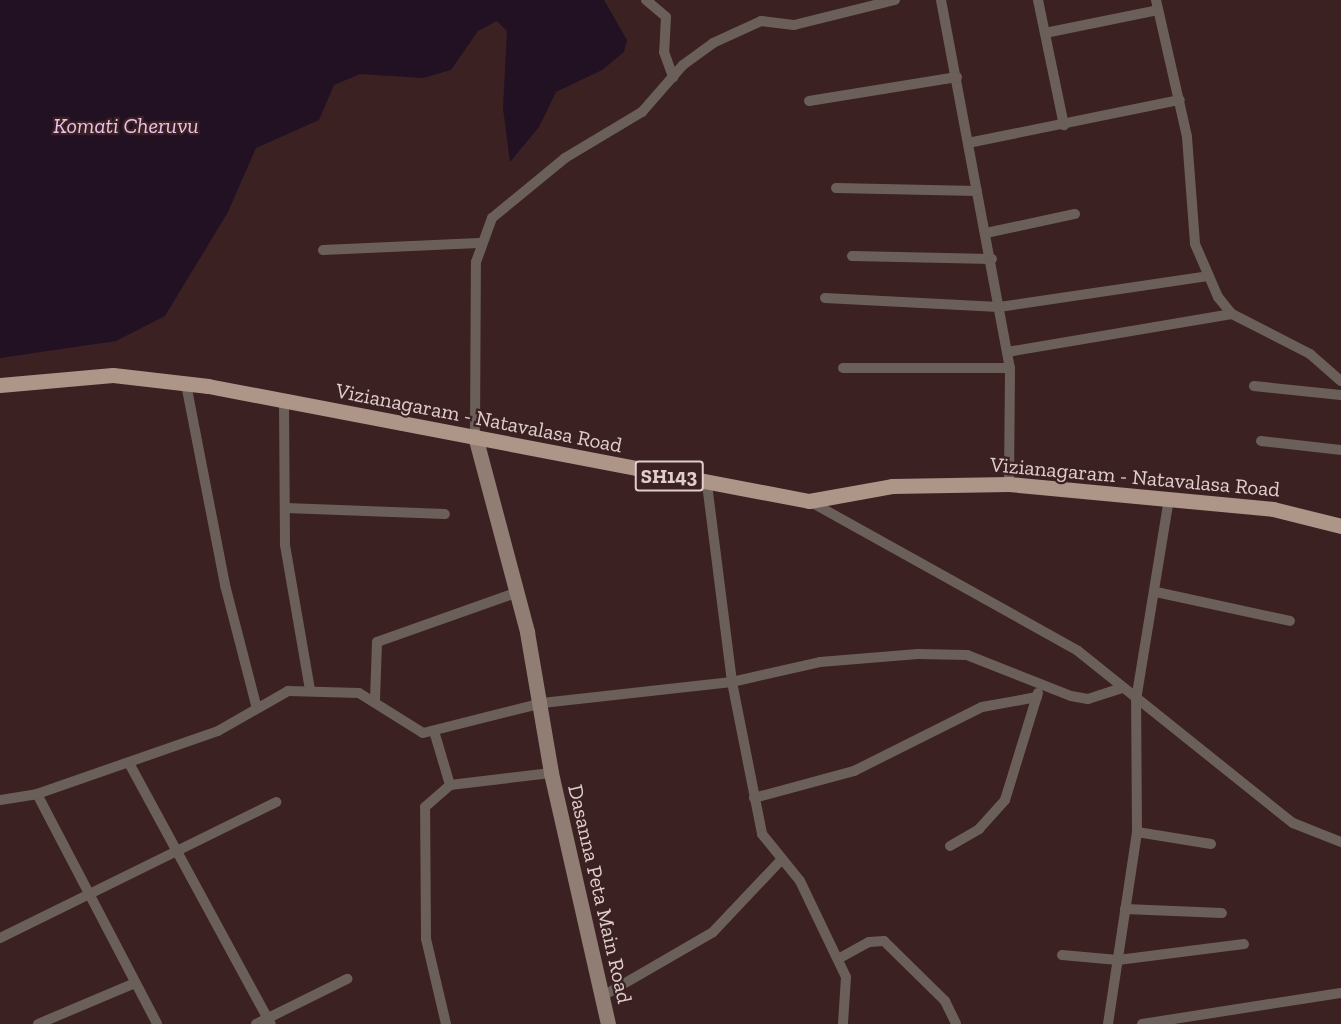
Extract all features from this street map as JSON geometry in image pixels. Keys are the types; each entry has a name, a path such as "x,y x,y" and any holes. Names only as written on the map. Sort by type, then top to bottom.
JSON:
{"main road":[{"name":"Vizianagaram - Natavalasa Road","path":"0,386 113,375 186,384 475,435 707,484 809,501 892,486 1009,484 1273,509 1341,526"}],"street":[{"path":"646,0 666,17 664,52 673,77"},
{"path":"475,435 479,243 499,212 565,158 642,112 699,52 755,22 794,25 895,0"},
{"path":"941,0 992,259 1010,368 1009,484"},
{"path":"1038,0 1064,125"},
{"path":"1045,33 1157,5 1180,100 1189,213 1208,276 1232,314 1310,354 1341,381"},
{"path":"809,102 957,76"},
{"path":"968,143 1180,100"},
{"path":"837,188 977,191"},
{"path":"986,233 1075,214"},
{"path":"323,250 479,243"},
{"path":"852,256 992,259"},
{"path":"825,298 999,307 1208,276"},
{"path":"1007,352 1232,314"},
{"path":"843,368 1010,368"},
{"path":"186,384 225,585 256,705"},
{"path":"1254,386 1341,395"},
{"path":"284,403 285,545 310,689"},
{"name":"Dasanna Peta Main Road","path":"475,435 518,592 542,703 551,773 608,1024"},
{"path":"1261,441 1341,450"},
{"path":"707,484 732,682 754,798 765,842 800,881 838,959 848,984 843,1024"},
{"path":"1108,1024 1137,832 1136,700 1156,591 1169,499"},
{"path":"809,501 1078,651 1136,700 1293,823 1341,842"},
{"path":"286,508 445,514"},
{"path":"1156,591 1290,621"},
{"path":"375,700 377,642 518,592"},
{"path":"0,800 37,794 129,763 218,731 256,705 310,689 359,693 375,700 417,731 434,731 542,703 732,682 820,662 950,653 1088,699 1122,688"},
{"path":"950,846 979,829 1005,800 1041,685"},
{"path":"754,798 854,771 982,706 1037,697"},
{"path":"434,731 450,785"},
{"path":"129,763 264,1022 347,979"},
{"path":"446,1024 426,939 423,814 429,799 450,785 551,773"},
{"path":"37,794 93,894 157,1024"},
{"path":"0,938 276,802"},
{"path":"1137,832 1211,844"},
{"path":"602,997 713,932 781,860"},
{"path":"1125,909 1222,913"},
{"path":"838,959 868,942 884,941 945,1001 956,1024"},
{"path":"1062,955 1118,960 1244,944"},
{"path":"38,1024 135,983"},
{"path":"1142,1024 1341,993"}],"water":[{"name":"Komati Cheruvu","path":"0,0 604,0 627,40 624,52 602,70 556,92 539,127 510,162 503,108 507,31 497,21 478,31 451,70 423,78 360,74 334,85 319,120 256,148 228,212 165,316 116,341 0,358"}]}
